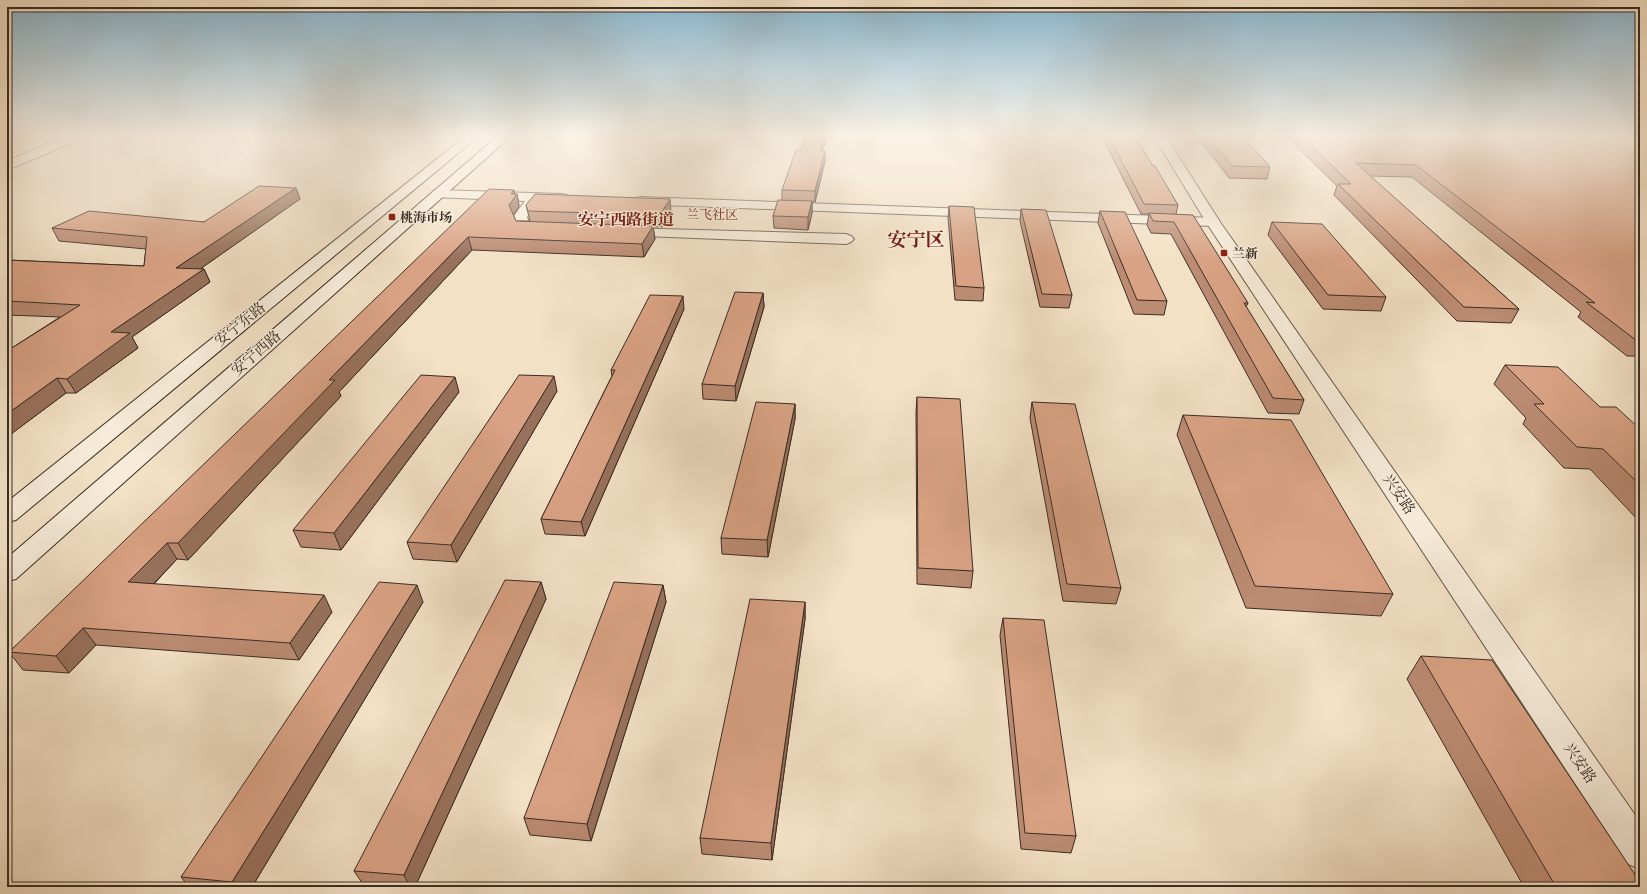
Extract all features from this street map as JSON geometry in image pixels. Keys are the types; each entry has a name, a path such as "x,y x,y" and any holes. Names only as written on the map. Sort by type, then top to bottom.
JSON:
{"street":[{"name":"安宁东路","path":"7,514 423,177"},
{"name":"安宁西路","path":"7,572 458,177"},
{"name":"兴安路","path":"1185,177 1213,222 1640,852"},
{"path":"438,194 574,199"},
{"path":"535,197 520,217 524,229 556,230"},
{"path":"630,201 1213,222"},
{"path":"611,232 846,239"}],"building":[{"path":"787,177 819,177 815,191 782,190"},
{"path":"1130,177 1161,177 1178,205 1144,204"},
{"path":"1343,177 1371,177 1519,309 1464,307 1338,184 1351,184"},
{"path":"1431,177 1640,177 1640,341 1637,341 1586,302 1595,303"},
{"path":"259,186 296,188 176,268 204,269 111,332 130,333 67,379 57,378 7,414 7,351 80,305 7,301 7,260 144,266 147,237 52,228 89,211 204,222"},
{"path":"489,189 514,190 511,194 517,194 509,205 516,221 653,226 642,244 468,237 329,380 335,380 178,543 167,543 128,582 324,595 290,643 83,628 56,656 9,652"},
{"path":"535,194 670,199 660,215 528,211 526,205"},
{"path":"778,200 812,201 808,217 773,216"},
{"path":"949,206 974,207 984,288 956,286"},
{"path":"1021,209 1046,210 1072,295 1042,294"},
{"path":"1100,211 1125,212 1167,301 1137,300"},
{"path":"1149,213 1193,215 1248,303 1244,303 1304,400 1273,398 1174,222 1153,221"},
{"path":"1272,222 1322,224 1386,297 1328,295"},
{"path":"735,292 763,293 735,386 702,384"},
{"path":"650,295 683,296 581,522 541,519 615,370 611,370"},
{"path":"1505,365 1558,367 1600,407 1616,407 1640,429 1640,485 1603,449 1577,447 1534,404 1544,404"},
{"path":"421,375 455,377 334,533 293,530"},
{"path":"519,375 554,376 451,545 407,542"},
{"path":"917,397 960,399 973,571 918,568"},
{"path":"756,402 795,404 767,540 721,538"},
{"path":"1032,402 1075,404 1121,588 1067,584"},
{"path":"1183,415 1291,420 1393,594 1255,586"},
{"path":"505,580 541,582 404,875 354,871"},
{"path":"379,582 417,585 232,882 181,877"},
{"path":"614,582 663,585 587,824 524,818"},
{"path":"750,599 805,602 771,843 700,838"},
{"path":"1003,618 1044,620 1076,836 1025,833"},
{"path":"1421,656 1492,660 1640,882 1640,887 1556,887"}],"place":[{"name":"桃海市场","path":"392,217"},
{"name":"兰新","path":"1224,253"}],"district":[{"name":"兰飞社区","path":"712,214"},
{"name":"安宁西路街道","path":"626,219"},
{"name":"安宁区","path":"916,239"}]}
